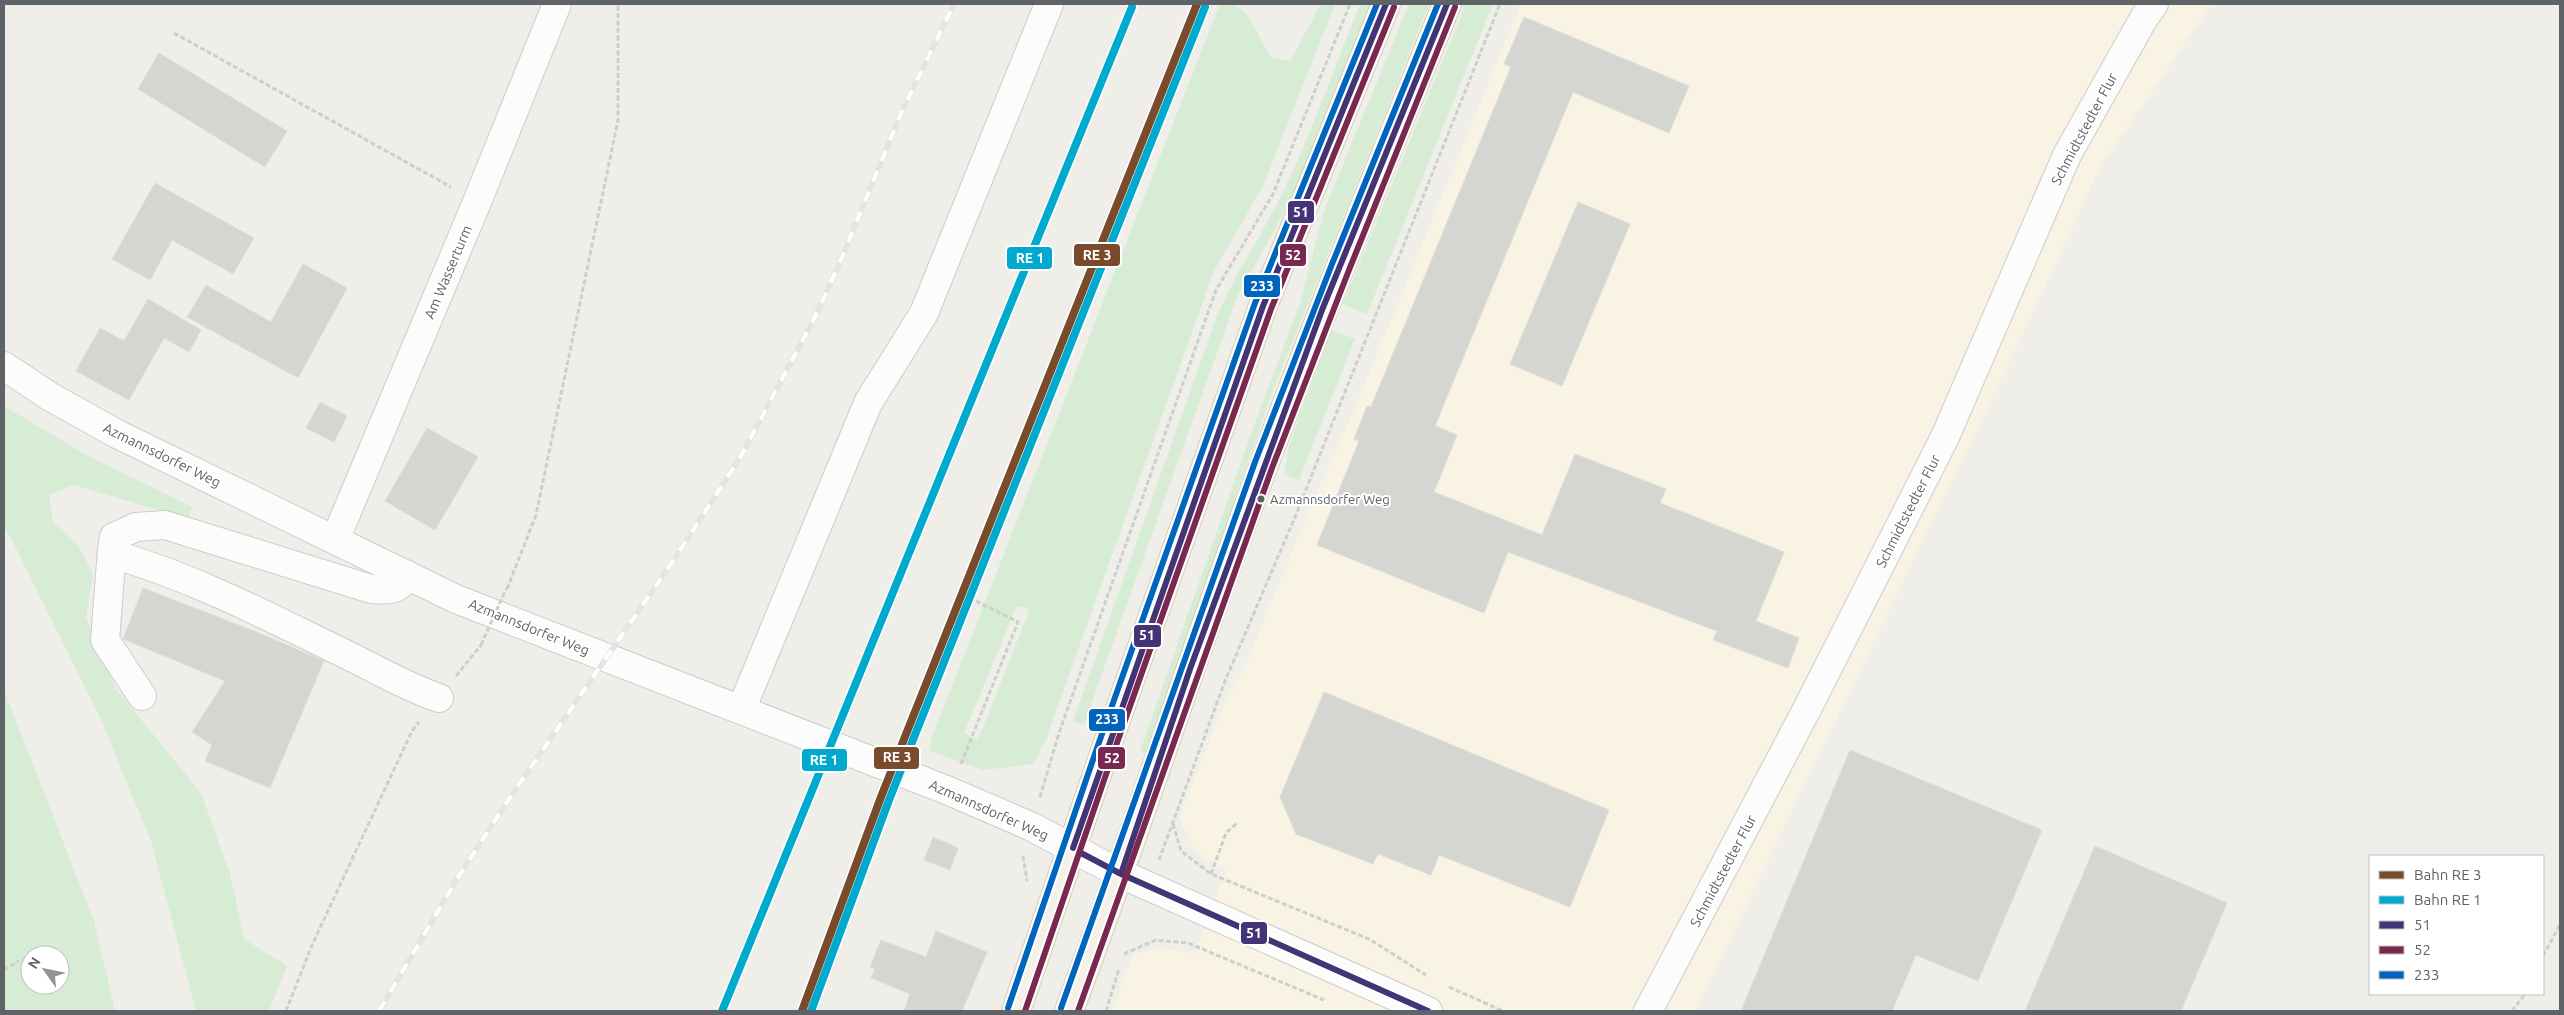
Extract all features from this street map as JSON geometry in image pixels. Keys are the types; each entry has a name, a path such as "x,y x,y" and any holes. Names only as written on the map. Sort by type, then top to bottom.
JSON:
{"main road":[{"path":"1016,1011 1263,306 1386,4"},
{"path":"1069,1011 1120,874 1190,669 1315,328 1447,4"}],"street":[{"name":"Am Wasserturm","path":"335,540 558,4"},
{"path":"741,710 868,403 924,313 1049,4"},
{"name":"Schmidtstedter Flur","path":"1648,1011 1804,716 1945,437 2068,155 2144,18 2154,4"},
{"name":"Azmannsdorfer Weg","path":"4,366 49,396 117,434 478,608 949,791 1030,826 1120,874 1428,1011"},
{"path":"142,696 105,640 114,537 136,527 165,525 371,589 391,590 400,586 406,574"},
{"path":"112,550 119,556 183,577 342,652 392,680 439,698"}],"path":[{"path":"286,1011 312,945 412,731 482,645 536,515 618,120 618,4"},
{"path":"1030,826 1059,733 1216,290 1273,194 1350,4"},
{"path":"1149,887 1225,681 1295,517 1500,4"},
{"path":"174,33 477,202"},
{"path":"949,791 1018,622 970,598"},
{"path":"1173,823 1181,851 1211,874 1369,939 1432,978"},
{"path":"1211,874 1226,833 1238,823"},
{"path":"2544,954 2560,925"},
{"path":"1124,954 1156,940 1188,943 1333,1004"},
{"path":"4,970 19,961"},
{"path":"1439,983 1503,1011"},
{"path":"2512,1011 2524,995"}],"shaded area":[{"path":"1521,4 2212,4 2099,169 2032,315 1695,1011 1112,1011 1134,953 1166,949 1195,953 1226,870 1214,865 1195,850 1179,818 1222,709 1248,660 1309,510 1353,413"}],"green space":[{"path":"1220,4 1234,4 1249,17 1270,57 1290,61 1321,4 1335,4 1263,186 1214,271 1046,739 1033,764 984,770 929,751 932,737","holes":["1017,606 1030,609 978,740 964,733"]},
{"path":"1360,4 1373,4 1298,187 1237,297 1084,724 1073,721 1216,319 1232,284 1287,184 1316,117"},
{"path":"1409,4 1429,4 1274,388 1145,753 1140,751 1253,428 1300,303 1324,211"},
{"path":"1466,4 1493,4 1367,314 1343,304"},
{"path":"1331,330 1355,339 1299,480 1284,474 1289,446"},
{"path":"4,406 81,452 192,507 188,519 74,485 49,495 53,522 78,545 93,574 86,618 116,689 201,793 230,874 244,939 287,966 269,1011 196,1011 151,841 101,720 14,544 4,528"},
{"path":"4,690 94,921 115,1011 4,1011"}],"building":[{"path":"1524,17 1689,86 1669,133 1573,92 1435,426 1457,435 1434,492 1542,535 1575,454 1666,489 1660,503 1784,552 1756,621 1799,638 1788,668 1713,640 1717,631 1508,552 1484,613 1317,545 1359,441 1354,439 1367,406 1371,407 1511,67 1504,64"},
{"path":"159,53 287,131 265,167 138,89"},
{"path":"155,183 254,238 233,274 172,240 150,280 112,259"},
{"path":"1578,202 1630,224 1562,386 1510,364"},
{"path":"303,264 347,288 298,378 187,317 206,285 271,322"},
{"path":"148,299 201,330 189,352 164,338 129,400 76,371 100,328 124,341"},
{"path":"320,402 347,416 334,442 306,428"},
{"path":"427,428 478,457 435,530 385,501"},
{"path":"143,588 259,633 324,661 270,788 205,761 212,745 192,732 225,681 123,639"},
{"path":"1324,692 1609,810 1570,907 1439,855 1431,875 1378,854 1373,864 1296,834 1280,797"},
{"path":"1850,750 2042,830 1978,981 1916,955 1892,1011 1741,1011"},
{"path":"933,837 958,848 950,870 924,860"},
{"path":"2095,846 2227,903 2181,1011 2025,1011"},
{"path":"936,931 987,952 962,1011 904,1011 910,994 871,978 875,969 870,967 881,940 926,957"}],"railway":[{"path":"379,1011 457,879 505,805 675,558 741,456 813,321 838,267 902,111 954,4"}],"transit line":[{"path":"802,1011 881,797 1197,4"},
{"name":"233","path":"1008,1008 1097,748 1255,303 1377,4"},
{"name":"51","path":"1073,848 1263,306 1386,4"},
{"name":"233","path":"1061,1008 1255,462 1332,264 1438,4"},
{"name":"51","path":"1121,874 1190,669 1322,310 1447,4"},
{"path":"722,1011 1132,7"},
{"path":"811,1011 889,800 1205,7"},
{"name":"52","path":"1025,1011 1113,754 1271,309 1394,7"},
{"name":"52","path":"1078,1011 1272,468 1455,7"},
{"name":"51","path":"1081,853 1121,874 1428,1011"}],"place":[{"name":"Azmannsdorfer Weg","path":"1261,499"}]}
